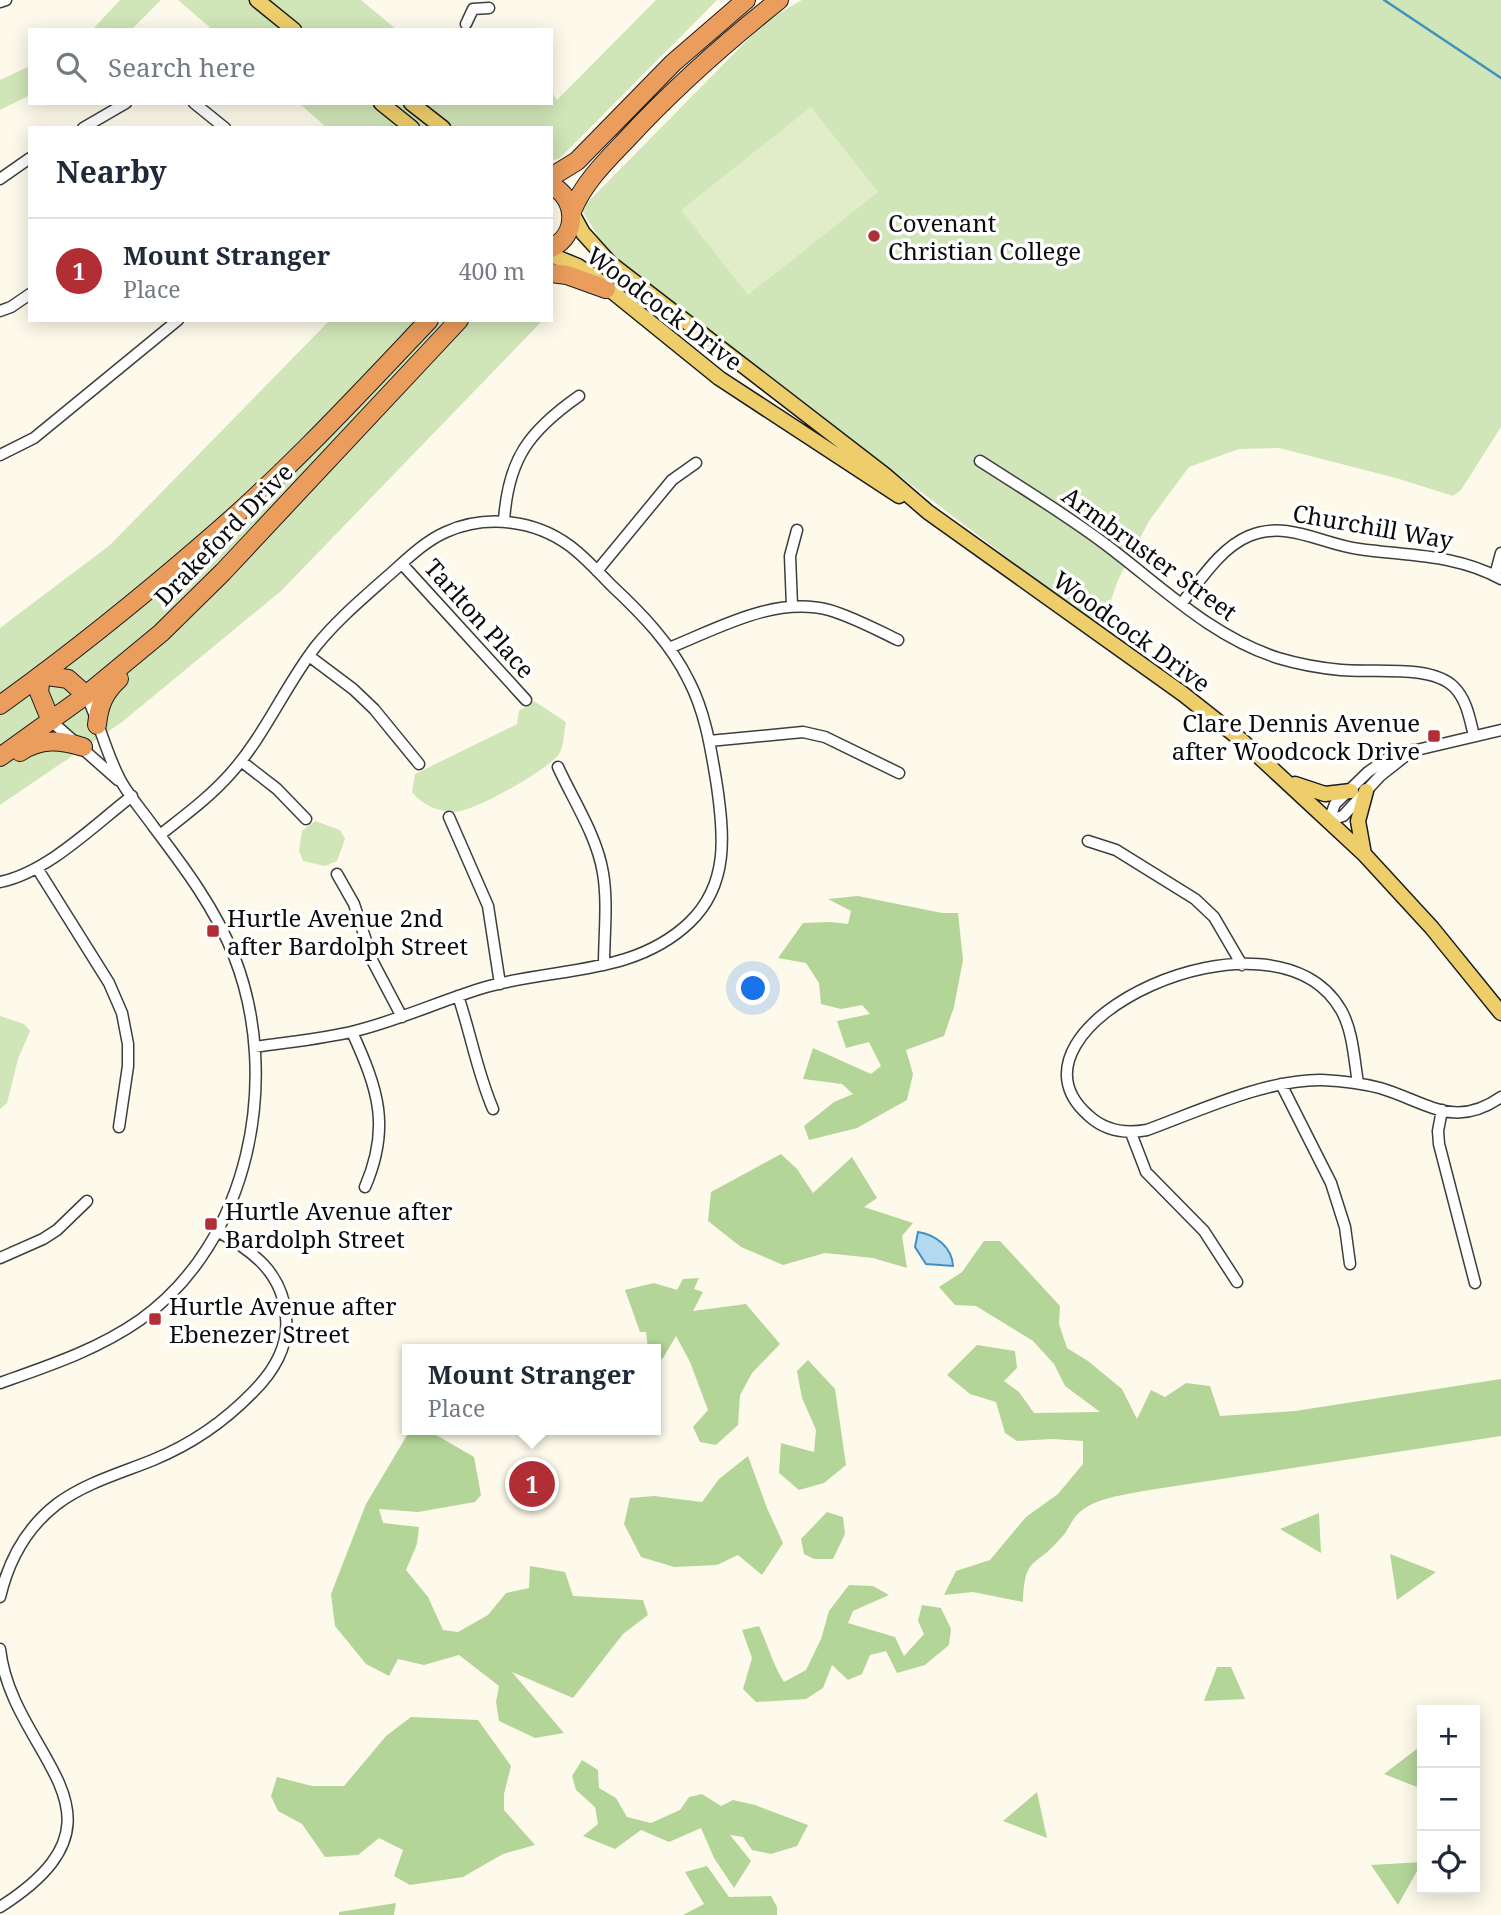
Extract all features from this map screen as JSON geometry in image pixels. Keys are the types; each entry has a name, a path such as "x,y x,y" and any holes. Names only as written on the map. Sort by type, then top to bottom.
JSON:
{"highway":[{"path":"553,176 577,161 673,63 746,0"},
{"path":"553,247 564,239 569,231 572,212 584,185 642,122 732,38 779,0"},
{"path":"553,186 564,194 572,212"},
{"path":"553,274 567,275 606,289"},
{"name":"Drakeford Drive","path":"0,705 126,609 207,541 308,445 427,322"},
{"name":"Drakeford Drive","path":"0,757 86,695 161,633 223,572 457,322"},
{"path":"97,725 98,710 108,689 147,654 161,633"},
{"path":"51,721 39,692 41,675 68,678 86,695"},
{"path":"0,765 31,745 51,741 83,747"}],"main road":[{"path":"257,0 292,28"},
{"path":"383,105 410,126"},
{"path":"414,105 440,126"},
{"name":"Woodcock Drive","path":"572,212 583,233 610,263 886,475 928,512 1240,739 1364,854 1432,928 1501,1013"},
{"name":"Woodcock Drive","path":"553,256 578,267 740,393 928,512"},
{"path":"1288,781 1325,794 1350,791"},
{"path":"1364,854 1358,821 1360,805 1366,791"}],"street":[{"path":"0,2 6,0"},
{"path":"466,24 469,5 489,8"},
{"path":"86,126 123,105"},
{"path":"196,105 223,126"},
{"path":"0,179 28,159"},
{"path":"0,311 12,307 28,295"},
{"path":"0,455 34,438 175,322"},
{"path":"504,521 506,492 515,463 526,445 553,414 579,396"},
{"name":"Armbruster Street","path":"981,461 1078,524 1224,635 1279,658 1340,670 1422,673 1442,679 1453,686 1461,696 1475,736"},
{"path":"597,571 672,480 696,463"},
{"path":"160,835 212,793 241,761 309,656 343,617 431,540 448,531 475,523 504,521 536,528 556,536 572,548 646,619 669,648 695,693 709,741 723,828 720,868 707,900 689,923 662,944 641,955 604,965 500,984 352,1032 255,1047"},
{"path":"792,607 790,556 797,530"},
{"name":"Churchill Way","path":"1181,604 1232,546 1252,534 1269,531 1293,531 1358,549 1441,558 1498,577"},
{"path":"1498,577 1501,553"},
{"name":"Tarlton Place","path":"402,564 526,700"},
{"path":"669,648 747,616 792,607 825,609 846,615 898,640"},
{"path":"309,656 353,689 374,709 419,764"},
{"path":"86,695 122,784"},
{"path":"0,1384 88,1350 141,1320 184,1279 217,1231 237,1186 250,1134 256,1082 255,1047 246,993 235,957 220,923 201,891 122,784 51,721"},
{"path":"1329,820 1335,804 1368,772 1391,755 1501,730"},
{"path":"709,741 787,732 818,734 899,774"},
{"path":"1329,820 1343,816 1380,776 1413,750"},
{"path":"241,761 277,789 306,819"},
{"path":"558,767 597,850 603,870 604,965"},
{"path":"0,882 37,868 132,796"},
{"path":"449,817 488,906 500,984"},
{"path":"1088,841 1116,850 1195,899 1214,917 1242,965"},
{"path":"37,868 108,984 122,1013 128,1044 128,1066 119,1127"},
{"path":"337,874 354,904 373,962 402,1017"},
{"path":"1358,1083 1348,1025 1330,996 1316,984 1290,971 1271,966 1242,965 1188,972 1151,984 1108,1010 1078,1042 1071,1055 1068,1070 1068,1084 1081,1110 1107,1127 1131,1133 1147,1130 1281,1084 1320,1080 1382,1088 1442,1111 1467,1114 1480,1110 1501,1097"},
{"path":"458,996 469,1027 480,1080 493,1108"},
{"path":"352,1032 372,1078 381,1122 376,1157 365,1187"},
{"path":"1281,1084 1331,1184 1345,1227 1350,1264"},
{"path":"1442,1111 1438,1131 1439,1144 1475,1283"},
{"path":"1131,1133 1146,1172 1204,1231 1237,1282"},
{"path":"0,1258 57,1230 87,1201"},
{"path":"0,1597 6,1573 18,1547 47,1512 87,1486 156,1459 201,1436 238,1408 259,1387 273,1367 282,1350 286,1332 285,1304 279,1287 270,1271 257,1257 217,1231"},
{"path":"0,1649 6,1677 16,1703 60,1781 68,1816 62,1843 48,1868 27,1890 0,1907"}],"green space":[{"path":"120,0 161,0 133,28 94,28"},
{"path":"178,0 361,0 395,28 211,28"},
{"path":"656,0 717,0 560,158 553,160 553,126 325,126 301,105 553,105 553,94 557,100"},
{"path":"802,0 1501,0 1501,427 1461,490 1453,496 1396,478 1279,448 1239,449 1189,467 1149,521 1118,580 1101,629 645,282 606,249 581,209 767,20"},
{"path":"28,67 28,96 0,110 0,80"},
{"path":"811,107 878,192 748,295 681,210"},
{"path":"328,322 541,322 281,591 122,722 0,805 0,628 110,545"},
{"path":"534,701 566,722 561,751 541,770 493,798 455,812 431,807 412,792 415,774 517,724 519,711"},
{"path":"315,821 340,830 345,839 337,861 325,866 303,861 299,851 302,831"},
{"path":"858,896 942,913 958,913 963,960 954,1007 944,1036 906,1050 913,1074 907,1100 857,1128 809,1140 804,1126 834,1102 853,1094 842,1084 803,1079 813,1048 871,1074 881,1066 869,1042 846,1048 837,1021 870,1014 862,1005 841,1009 821,1004 819,983 806,963 778,958 803,923 848,924 851,911 828,899"},
{"path":"0,1016 24,1024 30,1031 18,1059 7,1103 0,1109"},
{"path":"781,1154 797,1169 813,1193 852,1157 877,1198 864,1207 913,1223 902,1236 907,1268 873,1258 825,1253 783,1265 741,1247 708,1221 711,1192"},
{"path":"984,1241 1000,1241 1060,1306 1059,1324 1067,1348 1088,1361 1122,1389 1137,1419 1151,1390 1165,1397 1186,1383 1210,1386 1220,1416 1295,1411 1501,1379 1501,1436 1143,1491 1107,1499 1083,1510 1062,1537 1032,1564 1026,1577 1023,1602 973,1592 944,1595 956,1571 990,1560 1026,1517 1058,1494 1083,1464 1083,1441 1017,1441 1005,1433 996,1402 970,1394 947,1375 977,1345 1015,1351 1017,1368 1004,1381 1019,1392 1034,1413 1100,1412 1065,1386 1054,1364 1033,1341 976,1306 955,1305 939,1287 962,1272"},
{"path":"699,1278 694,1289 703,1292 693,1311 746,1304 780,1344 752,1373 740,1395 738,1425 716,1445 700,1442 693,1427 708,1410 690,1362 676,1336 661,1359 661,1344 647,1344 646,1332 640,1332 625,1290 654,1283 677,1290 683,1279"},
{"path":"808,1360 835,1389 846,1465 824,1483 799,1490 779,1473 781,1443 814,1452 816,1430 802,1398 797,1371"},
{"path":"407,1435 436,1435 474,1457 481,1495 475,1502 418,1512 379,1509 383,1523 419,1527 417,1544 406,1570 428,1597 443,1630 458,1632 488,1615 506,1593 529,1588 530,1566 565,1572 573,1596 643,1600 648,1615 623,1634 573,1698 512,1672 564,1733 535,1738 499,1721 496,1702 499,1686 459,1655 424,1665 398,1659 389,1676 366,1664 335,1626 331,1594 366,1504"},
{"path":"748,1456 783,1543 762,1575 738,1555 717,1565 674,1567 641,1557 624,1524 630,1498 654,1496 702,1502 719,1479"},
{"path":"827,1512 843,1517 845,1534 833,1559 814,1559 804,1554 801,1539"},
{"path":"1319,1513 1321,1553 1280,1529"},
{"path":"1390,1554 1436,1572 1397,1600"},
{"path":"849,1585 873,1586 889,1595 853,1611 848,1623 895,1637 904,1656 924,1634 918,1621 922,1605 941,1608 951,1629 949,1645 925,1665 897,1673 886,1651 870,1655 862,1674 848,1680 832,1665 823,1688 806,1699 756,1702 743,1689 752,1658 742,1630 759,1626 784,1682 806,1670 821,1639 829,1611"},
{"path":"1217,1667 1231,1667 1245,1699 1204,1701"},
{"path":"411,1717 478,1720 511,1766 504,1794 504,1810 535,1845 503,1854 463,1877 410,1885 394,1876 403,1850 379,1838 358,1855 325,1857 302,1824 278,1811 271,1796 277,1777 312,1786 344,1786 386,1736"},
{"path":"1417,1749 1417,1787 1384,1774"},
{"path":"582,1760 598,1770 599,1788 616,1798 627,1817 651,1823 680,1810 689,1797 702,1794 721,1806 733,1800 755,1805 808,1825 797,1846 771,1854 752,1850 743,1837 730,1835 751,1861 734,1888 714,1858 701,1828 669,1842 641,1830 615,1849 583,1836 598,1824 595,1807 576,1790 572,1776"},
{"path":"1037,1792 1047,1838 1003,1821"},
{"path":"1417,1862 1417,1871 1398,1905 1371,1865"},
{"path":"707,1866 729,1897 771,1896 777,1907 777,1915 683,1915 704,1904 685,1872"},
{"path":"396,1903 394,1915 339,1915 339,1912"}],"water":[{"path":"918,1232 942,1243 950,1253 953,1266 926,1264 915,1247"}],"waterway":[{"path":"1384,0 1501,78"}],"place":[{"name":"Covenant Christian College","path":"874,236"},
{"name":"Clare Dennis Avenue after Woodcock Drive","path":"1434,736"},
{"name":"Hurtle Avenue 2nd after Bardolph Street","path":"213,931"},
{"name":"Hurtle Avenue after Bardolph Street","path":"211,1224"},
{"name":"Hurtle Avenue after Ebenezer Street","path":"155,1319"},
{"name":"Mount Stranger","path":"532,1484"}]}
